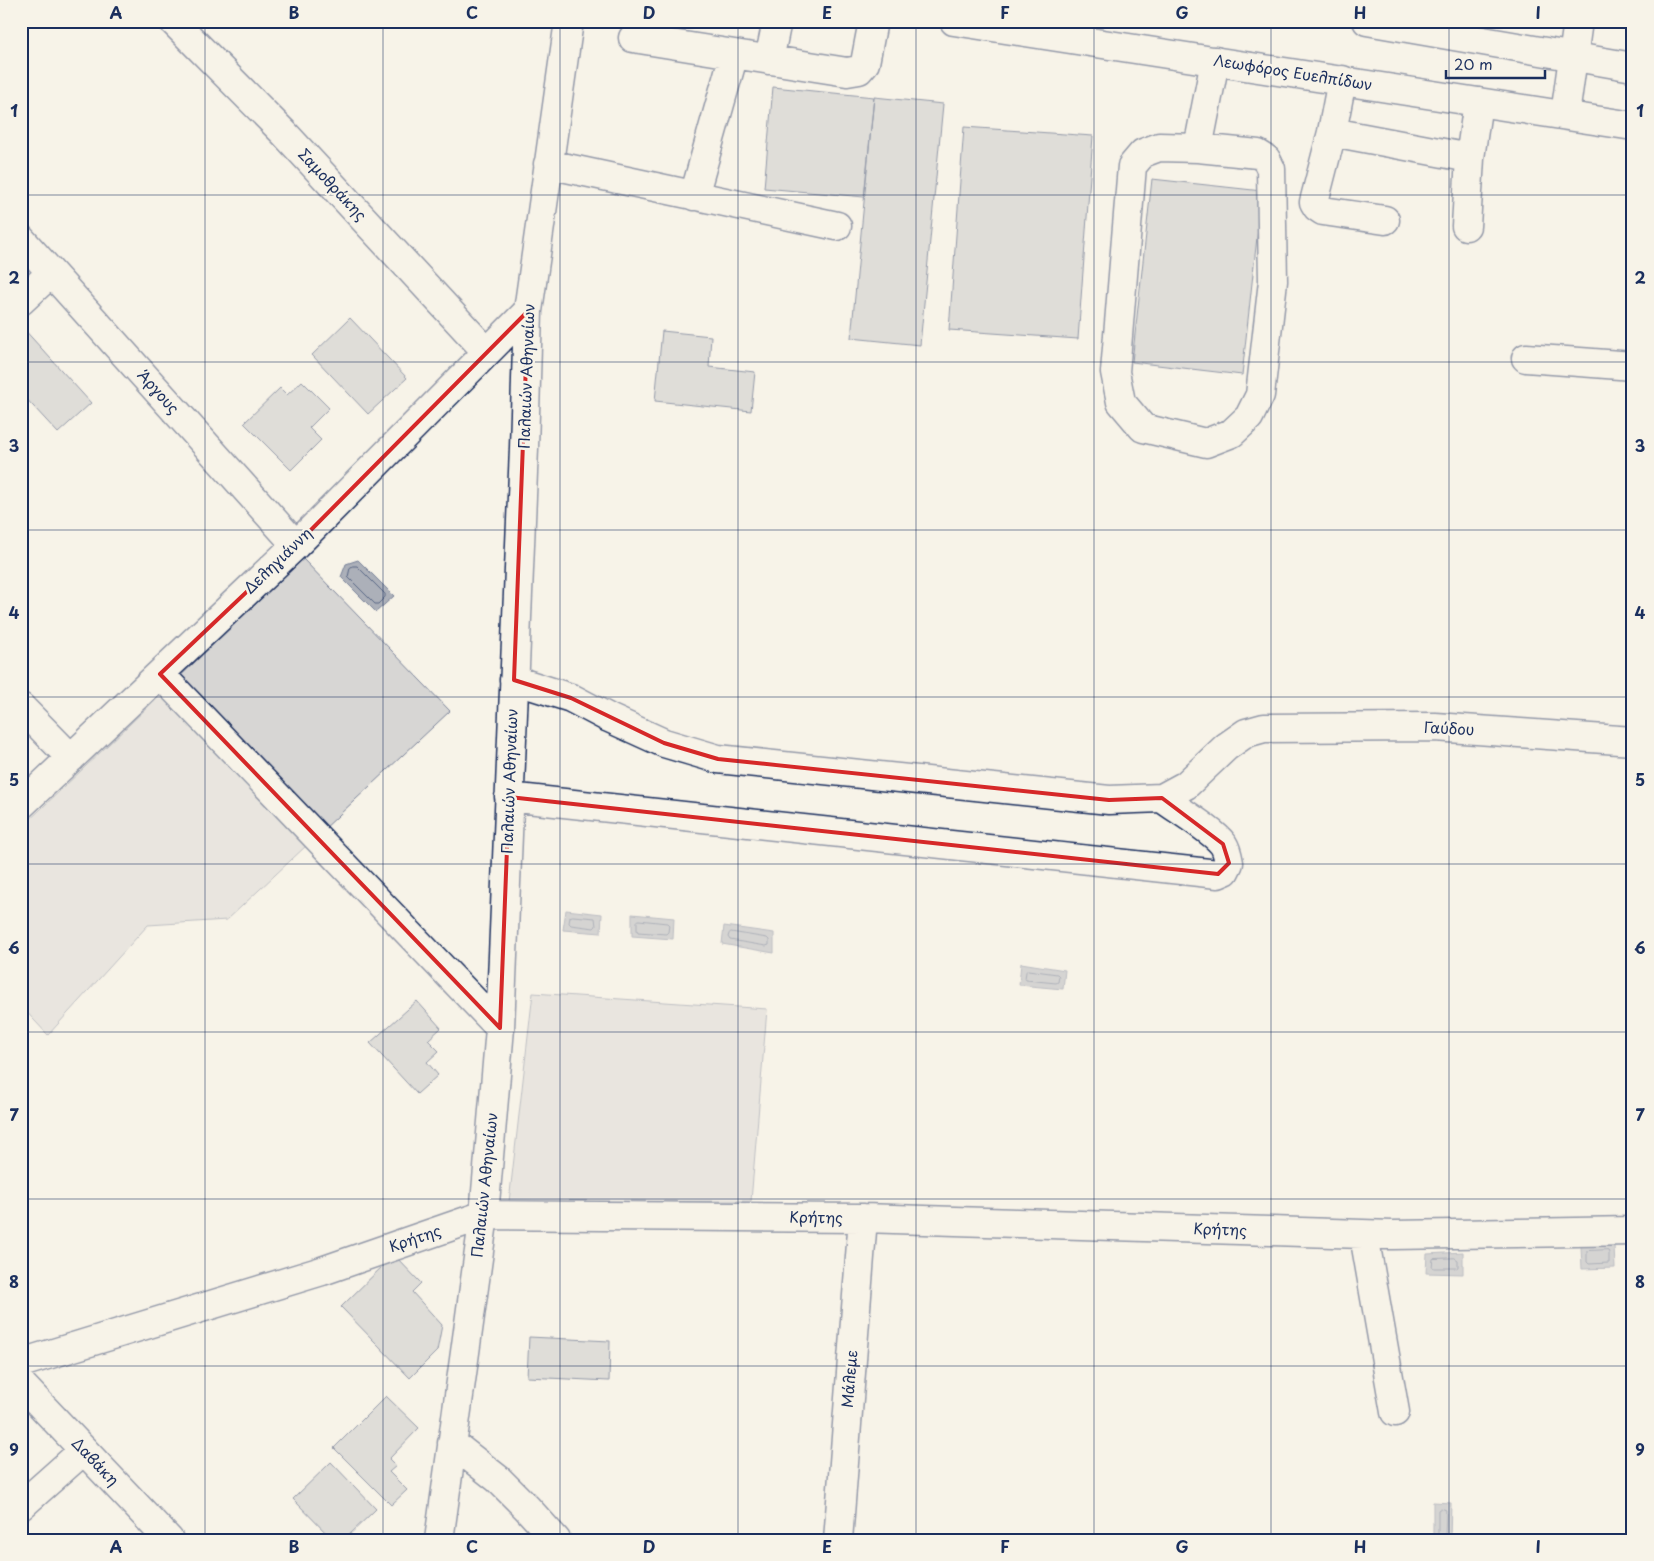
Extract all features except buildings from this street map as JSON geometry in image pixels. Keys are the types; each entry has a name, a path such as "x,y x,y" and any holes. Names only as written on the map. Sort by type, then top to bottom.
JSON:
{"street":[{"name":"Σαμοθράκης","path":"173,21 285,134 486,352"},
{"name":"Παλαιών Αθηναίων","path":"439,1540 484,1215 500,1028 528,312 569,21"},
{"path":"769,60 777,21"},
{"path":"633,38 847,72 859,70 866,63 873,21"},
{"name":"Λεωφόρος Ευελπίδων","path":"954,21 1633,126"},
{"path":"1367,21 1633,67"},
{"path":"1565,115 1578,21"},
{"path":"694,196 734,54"},
{"path":"1198,148 1215,61"},
{"path":"1342,80 1332,132 1314,202 1323,211 1385,220"},
{"path":"1466,226 1470,158 1478,102"},
{"path":"1332,132 1470,158"},
{"path":"1159,147 1198,148 1258,154 1266,159 1271,169 1273,281 1260,395 1249,417 1232,433 1206,443 1142,428 1121,402 1115,372 1132,166 1143,152 1159,147"},
{"path":"548,164 837,226"},
{"name":"Άργους","path":"21,239 296,545"},
{"path":"21,302 51,273"},
{"name":"Δεληγιάννη","path":"21,805 296,545 486,352 528,312"},
{"path":"1526,358 1633,366"},
{"path":"160,674 500,1028"},
{"path":"509,797 1218,874 1225,871 1229,863 1223,844 1214,835 1162,798 1109,800 718,759 664,744 571,698 514,680"},
{"path":"21,707 71,758"},
{"name":"Γαύδου","path":"1162,798 1186,785 1226,747 1246,733 1264,728 1435,727 1633,741"},
{"name":"Κρήτης","path":"21,1363 322,1271 484,1215 863,1218 1393,1236 1633,1230"},
{"name":"Μάλεμε","path":"838,1540 863,1218"},
{"path":"1364,1235 1395,1412"},
{"name":"Δαβάκη","path":"21,1384 170,1540"},
{"path":"452,1443 498,1479 556,1540"},
{"path":"21,1506 84,1450"}],"highlighted area":[{"path":"528,311 514,680 571,698 664,743 718,759 1109,800 1162,798 1223,844 1229,863 1218,874 509,797 500,1028 160,674 296,545"}],"shaded area":[{"path":"303,559 450,711 227,920 148,925 48,1035 21,1006 21,828"},
{"path":"533,993 767,1009 751,1201 509,1202"}],"water":[{"path":"358,560 394,596 376,612 341,577 346,564"},
{"path":"566,910 602,914 601,933 563,930"},
{"path":"632,914 674,918 673,939 632,936"},
{"path":"724,926 774,933 774,953 722,944"},
{"path":"1021,963 1065,970 1063,989 1019,985"},
{"path":"1614,1245 1615,1268 1582,1269 1581,1246"},
{"path":"1463,1252 1463,1274 1426,1273 1427,1254"},
{"path":"1433,1502 1451,1503 1450,1540 1433,1540"}]}
